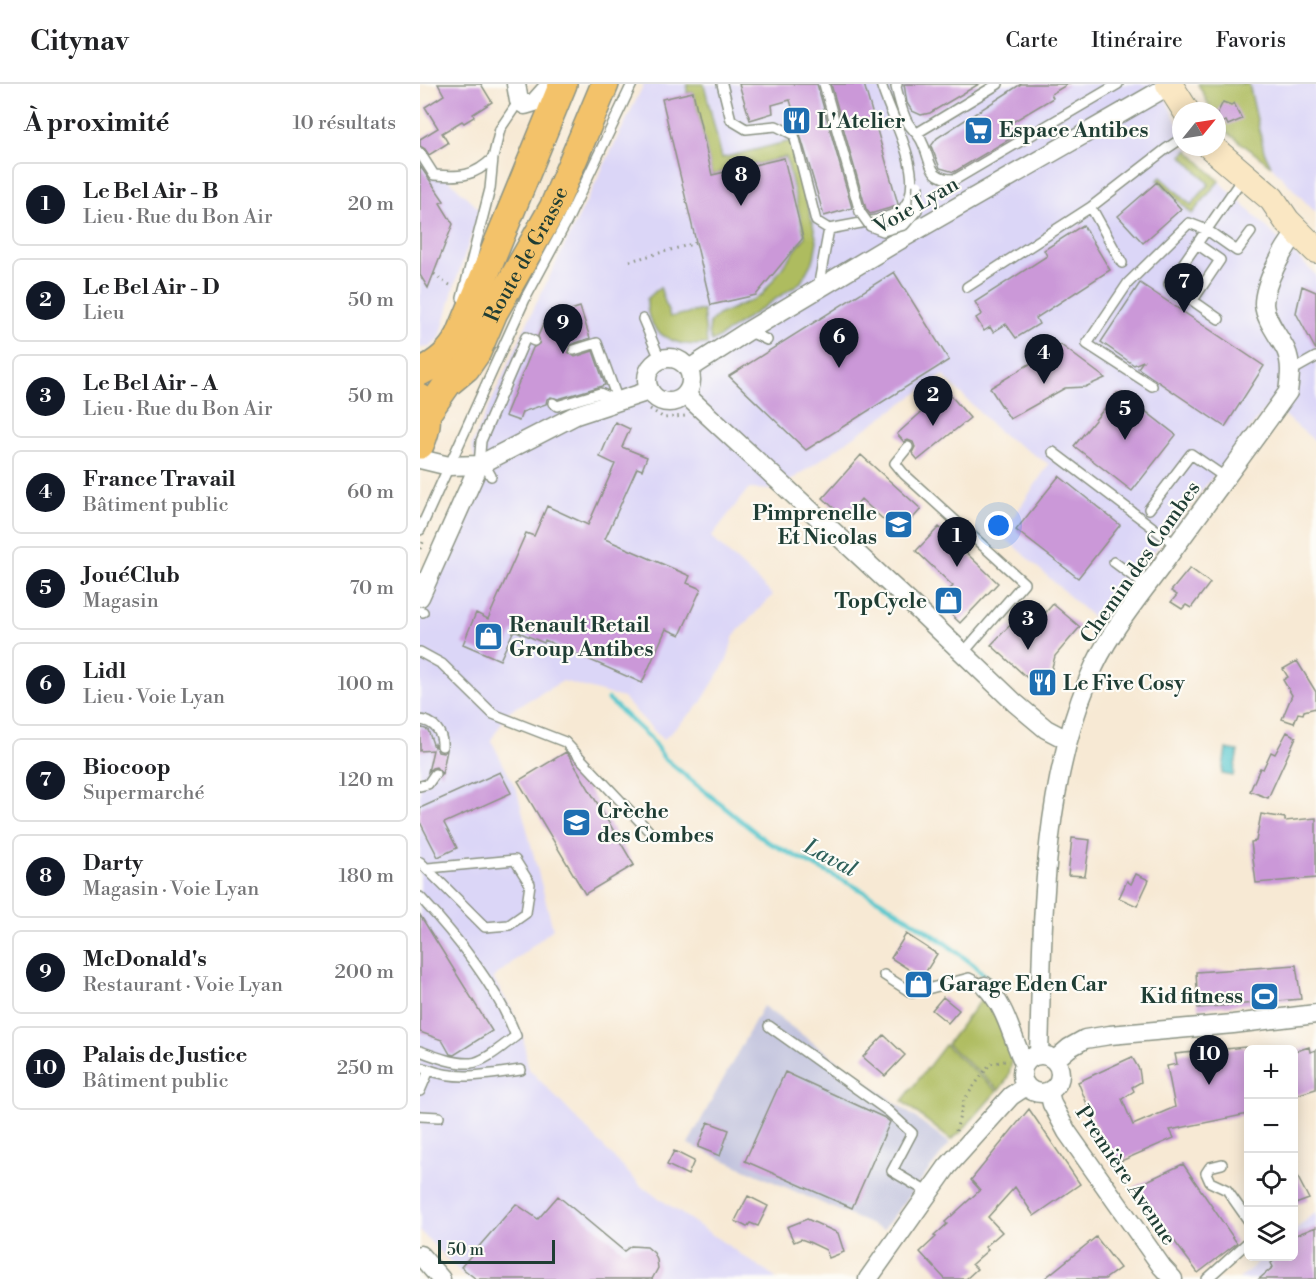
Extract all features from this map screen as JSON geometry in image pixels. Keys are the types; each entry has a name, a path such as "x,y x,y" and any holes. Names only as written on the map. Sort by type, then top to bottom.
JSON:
{"main road":[{"name":"Route de Grasse","path":"420,372 435,365 451,350 460,335 563,84"},
{"path":"494,312 586,84"},
{"name":"Route de Grasse","path":"428,440 448,383 466,368 477,352 494,312 553,208 605,84"}],"street":[{"path":"518,89 525,105 535,102 551,84"},
{"path":"1170,84 1181,102"},
{"name":"Voie Lyan","path":"689,369 818,289 1170,84"},
{"path":"1180,84 1191,102"},
{"path":"1226,148 1272,188 1307,233 1316,249"},
{"path":"1222,156 1245,174 1307,233"},
{"path":"1291,372 1286,352 1264,305 1267,287 1289,243 1307,233"},
{"path":"671,357 681,361 689,369 691,383 686,395 677,401 666,403 656,399 649,391 646,379 650,367 660,359 671,357"},
{"name":"Chemin des Combes","path":"1049,1092 1058,1083 1060,1071 1033,1066 1051,830 1067,740 1089,677 1113,633 1288,392 1291,372"},
{"path":"421,607 484,468 576,415 649,391"},
{"path":"686,395 1037,722 1067,740"},
{"path":"428,440 484,468"},
{"path":"985,986 1002,1006 1017,1050 1033,1066 1036,1093 1049,1092"},
{"path":"868,1279 929,1193 960,1153 1011,1096 1033,1066 1085,1039 1316,1014"},
{"name":"Première Avenue","path":"1049,1092 1052,1104 1067,1132 1161,1267 1173,1279"},
{"path":"420,1255 433,1276"}],"lane":[{"path":"420,530 428,440 525,299 567,221 632,84"},
{"path":"722,84 731,120 746,129 776,126 794,135 816,221 829,229 877,220 901,212 910,196 911,172 897,84"},
{"path":"824,84 860,212 870,226 883,231 904,225 917,210 918,185 911,172"},
{"path":"881,84 903,125 917,134 924,144 928,163 936,174 944,179 956,179 1118,84"},
{"path":"917,134 998,84"},
{"path":"460,335 461,302 490,189 493,158 500,129 518,89"},
{"path":"967,287 1091,207 1172,145"},
{"path":"420,153 434,175 461,177 484,167 493,158"},
{"path":"1219,319 1169,284 1245,174"},
{"path":"1091,207 1122,263"},
{"path":"1152,386 1087,344 1128,284 1189,223 1207,230 1237,251 1251,232"},
{"path":"818,289 829,229"},
{"path":"1193,300 1220,260 1197,244"},
{"path":"643,319 660,359"},
{"path":"748,331 767,340"},
{"path":"484,468 481,441 526,337 534,341"},
{"path":"574,350 597,343 618,401"},
{"path":"1291,372 1316,357"},
{"path":"554,403 557,406 600,393 618,401"},
{"path":"908,447 895,463 904,474 1024,583 963,653"},
{"path":"1053,452 1176,545"},
{"path":"1149,509 1191,454 1226,478"},
{"path":"1114,562 1146,586"},
{"path":"420,652 442,664 493,714 565,742 648,830"},
{"path":"420,720 425,720 438,730 442,736 442,746"},
{"path":"420,786 428,784 435,774"},
{"path":"514,860 530,884 526,913 509,925 485,927 424,865 514,860"},
{"path":"420,897 451,931 507,1013 516,1036 473,1063 441,1059 420,1051"},
{"path":"884,975 912,993 969,978 985,986"},
{"path":"769,1026 888,1111 912,1133 892,1171 929,1193"},
{"path":"420,1090 425,1068 442,1075 463,1077 521,1070"},
{"path":"420,1116 440,1117"},
{"path":"1222,1164 1210,1167 1206,1173 1210,1182 1227,1190 1244,1214"},
{"path":"1207,1279 1244,1246"}],"path":[{"path":"630,261 696,243"},
{"path":"434,274 442,281 458,288"},
{"path":"960,1153 955,1137 964,1100 990,1064 1006,1061 1033,1066"}],"shaded area":[{"path":"644,84 1159,84 1172,112 1172,156 1193,156 1316,275 1316,442 1270,403 1099,623 1002,535 1049,464 1000,433 943,375 777,490 748,489 711,537 773,595 734,635 727,660 700,704 663,740 623,698 563,681 509,711 491,740 517,791 553,929 493,978 512,1010 523,1036 528,1068 641,1186 777,1279 467,1279 420,1231 420,615 483,486 471,446 535,306"},
{"path":"1249,84 1316,84 1316,213 1271,166 1264,151"},
{"path":"420,147 428,160 480,210 454,287 440,338 430,347 420,348"},
{"path":"763,1006 950,1143 883,1230 688,1144"},
{"path":"1316,1211 1316,1279 1239,1279 1259,1261 1298,1261 1298,1227"}],"green space":[{"path":"687,84 704,84 722,158 791,141 817,241 814,258 801,282 712,342 709,333 710,322 718,315 761,296 805,237 786,157 712,175 693,92 687,93"},
{"path":"1198,84 1249,84 1264,151 1271,166 1226,131 1226,102 1207,102"},
{"path":"1182,156 1194,156 1219,181 1192,214 1158,180 1161,177 1191,205 1209,184"},
{"path":"660,287 670,317 703,310 707,344 684,344 674,341 657,330 651,322 647,299"},
{"path":"986,993 1005,1029 1011,1054 1011,1066 1007,1078 999,1090 947,1044"},
{"path":"945,1045 997,1091 951,1140 902,1101"}],"water":[{"path":"1226,749 1238,751 1233,776 1222,774"}],"building":[{"path":"438,84 481,84 492,102 473,114 474,117 442,133 448,143 429,155 420,146 420,139 438,128 425,107 444,95"},
{"path":"739,84 817,84 852,208 824,216 790,100 772,105 773,113 750,120"},
{"path":"831,84 864,84 897,206 870,214 866,209"},
{"name":"Espace Antibes","path":"904,84 979,84 930,113 921,115 912,111 907,103"},
{"name":"Espace Antibes","path":"1021,84 1068,84 1051,94 1053,98 1006,126 1013,137 954,172 940,168 931,146 937,138"},
{"path":"693,92 712,175 784,158 803,238 756,295 711,305 662,99"},
{"path":"1226,103 1231,105 1234,103 1242,119 1228,125"},
{"path":"420,166 444,201 440,203 453,224 428,288 420,275"},
{"path":"1157,182 1181,209 1143,243 1118,216"},
{"path":"1083,225 1110,270 1036,318 1039,324 1016,338 1006,324 993,332 990,327 984,331 976,318 982,314 975,302 1047,256 1044,250"},
{"path":"894,272 949,360 806,450 729,376"},
{"path":"1140,283 1264,366 1225,427 1138,368 1143,361 1134,365 1101,342"},
{"path":"1302,286 1316,292 1316,350 1296,313"},
{"path":"580,307 590,338 570,345 568,352 575,357 593,351 605,385 558,399 551,397 547,399 546,404 522,412 519,421 505,416 533,348 540,343 538,336 546,318"},
{"path":"1061,345 1105,378 1085,387 1065,388 1010,419 990,388"},
{"path":"946,390 970,418 918,460 912,453 915,447 913,442 908,440 904,442 897,434"},
{"path":"1117,393 1122,393 1176,435 1132,491 1074,446"},
{"path":"615,422 630,429 622,447 647,457 642,470 637,468 605,539 690,576 687,583 701,589 680,635 666,629 642,683 545,640 544,643 514,630 500,660 463,644 476,613 488,619 526,533 534,536 547,506 588,525 615,464 600,457"},
{"path":"861,455 921,509 899,534 861,499 844,518 823,498"},
{"path":"1059,476 1120,525 1078,578 1016,530"},
{"path":"939,527 998,583 960,623 938,602 953,586 916,551"},
{"path":"1190,568 1210,583 1191,608 1186,605 1182,609 1171,602 1177,595 1171,591"},
{"path":"1053,604 1080,627 1055,656 1045,694 991,645 1010,625 1016,631 1027,634"},
{"path":"1297,661 1316,692 1316,708 1304,711 1303,714 1298,713 1294,723 1282,719 1292,695 1283,680 1288,677 1283,669"},
{"path":"420,727 428,730 438,752 443,753 447,750 442,774 436,767 428,772 433,750 420,751"},
{"path":"1287,732 1296,737 1268,798 1250,791 1260,768 1263,769 1271,752 1275,754"},
{"name":"Crèche des Combes","path":"566,752 634,865 585,894 518,781"},
{"path":"500,772 511,793 444,823 457,848 438,857 420,822 420,808"},
{"path":"1261,814 1285,818 1285,821 1316,818 1316,878 1256,883 1251,842 1256,841"},
{"path":"1072,838 1090,840 1085,876 1068,875"},
{"path":"1136,874 1149,880 1137,906 1119,898 1127,881 1131,884"},
{"path":"420,915 492,1031 454,1055 450,1054 442,1040 420,1032"},
{"path":"906,934 937,954 922,978 891,958"},
{"path":"1296,965 1301,999 1198,1008 1196,972"},
{"path":"943,997 959,1010 948,1023 932,1010"},
{"path":"884,1035 905,1055 885,1076 863,1057"},
{"path":"1244,1047 1244,1115 1170,1130 1174,1138 1112,1165 1078,1082 1132,1057 1139,1069 1141,1082 1132,1087 1134,1091 1122,1099 1133,1125 1175,1107 1167,1066 1177,1064 1175,1054"},
{"path":"1309,1047 1310,1052 1316,1050 1316,1089 1298,1094 1298,1050"},
{"path":"785,1072 890,1122 852,1208 745,1161"},
{"path":"1029,1109 1080,1184 1034,1216 1015,1187 988,1217 1002,1232 985,1247 988,1250 972,1264 977,1269 966,1279 945,1279 920,1252 947,1224 945,1222 980,1190 971,1180"},
{"path":"708,1122 729,1130 720,1156 698,1147"},
{"path":"674,1151 694,1161 688,1175 667,1165"},
{"path":"1183,1164 1237,1243 1198,1273 1134,1187"},
{"path":"1298,1178 1309,1199 1298,1203"},
{"path":"558,1196 624,1251 631,1246 647,1247 654,1253 658,1268 652,1279 476,1279 461,1267 516,1204 538,1219"},
{"path":"748,1196 768,1206 758,1226 750,1223 747,1227 735,1221"},
{"path":"807,1219 838,1233 844,1252 829,1258 826,1250 809,1242 801,1239 794,1242 787,1227"},
{"path":"1316,1227 1316,1279 1259,1279 1273,1267 1271,1263 1274,1261 1298,1261 1298,1234"},
{"path":"1096,1237 1120,1268 1105,1279 1044,1279"}],"waterway":[{"name":"Laval","path":"608,699 650,738 664,758 766,841 889,906 945,943 974,965 989,980"}],"place":[{"name":"L'Atelier","path":"796,121"},
{"name":"Espace Antibes","path":"978,130"},
{"name":"Darty","path":"741,206"},
{"name":"Biocoop","path":"1184,313"},
{"name":"McDonald's","path":"563,354"},
{"name":"Lidl","path":"839,368"},
{"name":"France Travail","path":"1044,384"},
{"name":"Le Bel Air - D","path":"933,426"},
{"name":"JouéClub","path":"1125,440"},
{"name":"Pimprenelle Et Nicolas","path":"898,525"},
{"name":"Le Bel Air - B","path":"957,567"},
{"name":"TopCycle","path":"948,601"},
{"name":"Renault Retail Group Antibes","path":"488,637"},
{"name":"Le Bel Air - A","path":"1028,650"},
{"name":"Le Five Cosy","path":"1042,683"},
{"name":"Crèche des Combes","path":"576,823"},
{"name":"Garage Eden Car","path":"918,984"},
{"name":"Kid fitness","path":"1264,996"},
{"name":"Palais de Justice","path":"1209,1085"}]}
